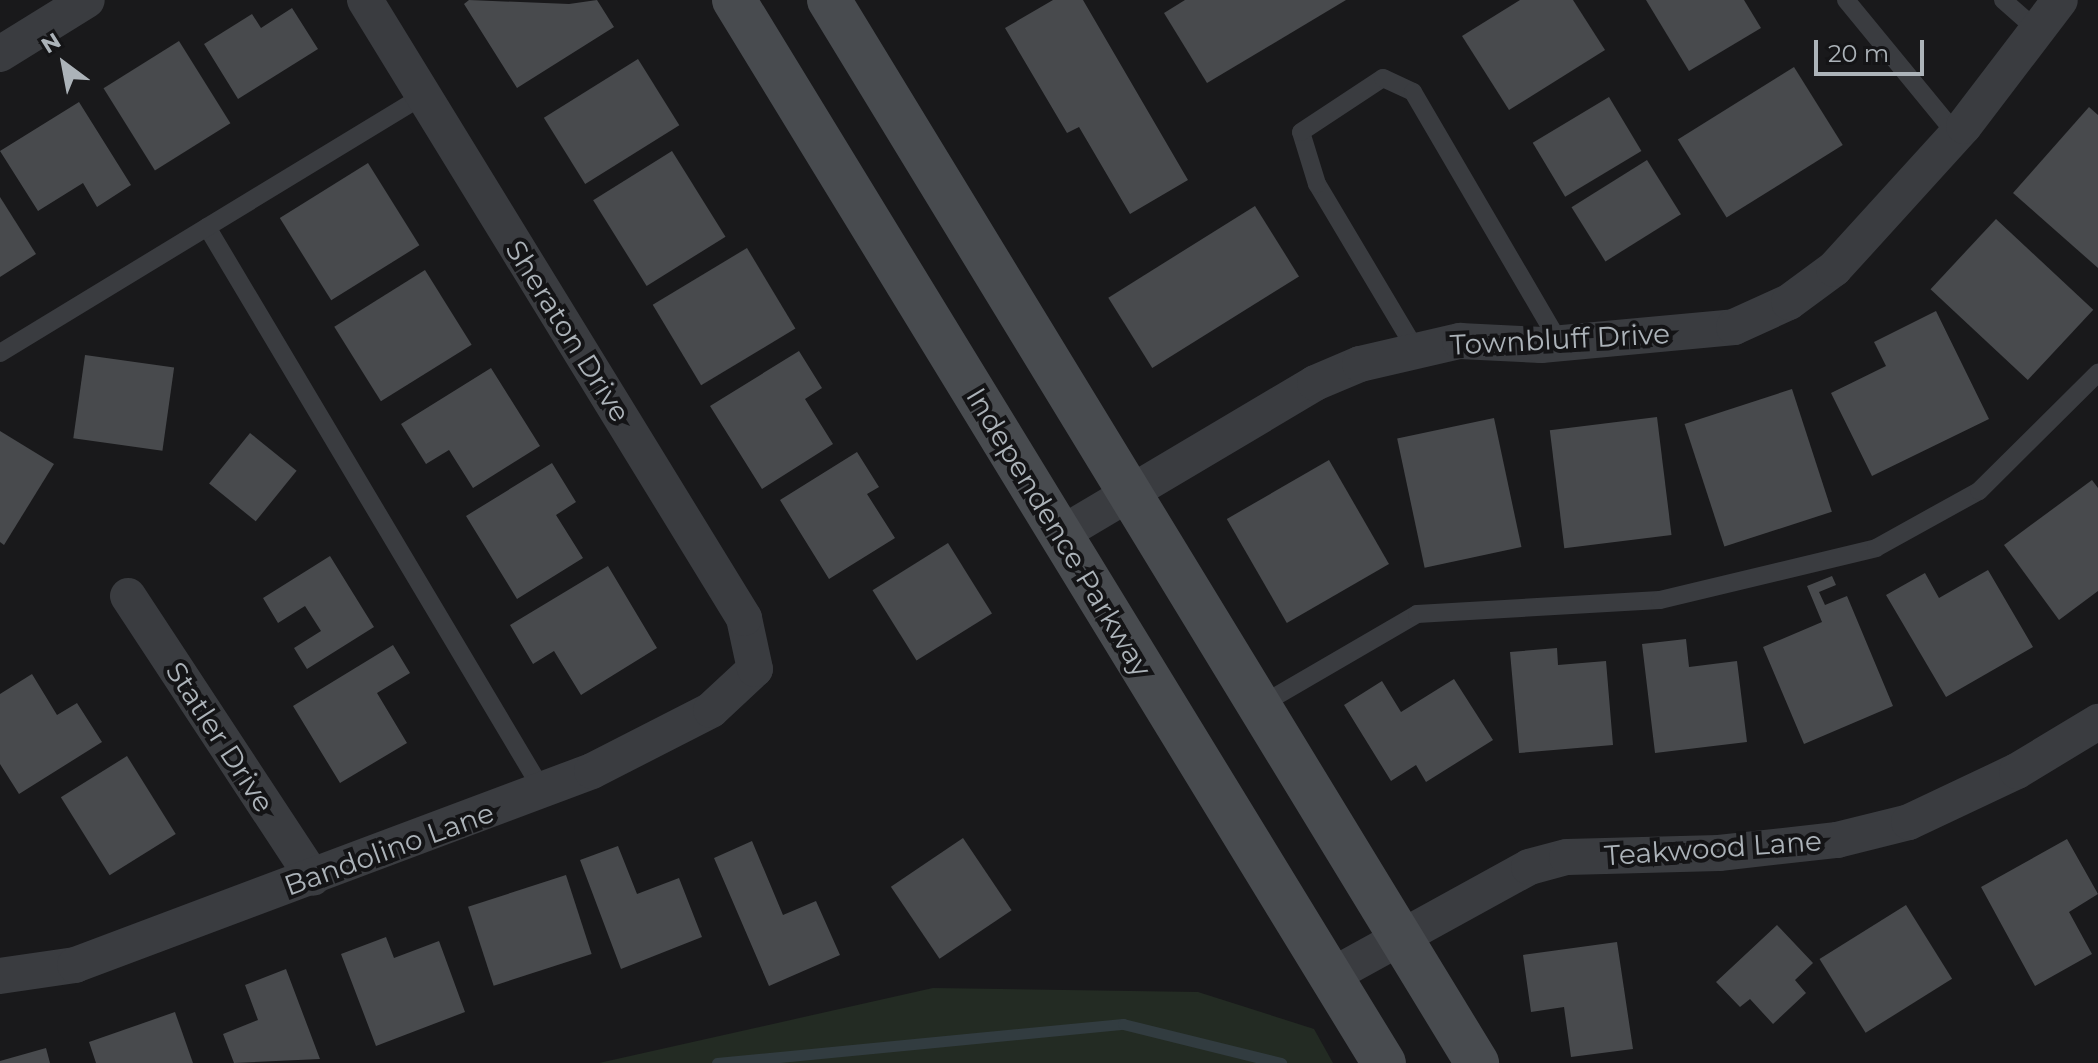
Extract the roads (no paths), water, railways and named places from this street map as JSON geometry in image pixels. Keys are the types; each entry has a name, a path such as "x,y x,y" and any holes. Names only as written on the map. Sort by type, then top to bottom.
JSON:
{"main road":[{"name":"Independence Parkway","path":"734,0 1384,1063"},
{"path":"829,0 1477,1063"}],"street":[{"path":"0,54 87,0"},
{"name":"Sheraton Drive","path":"365,0 744,618 755,669"},
{"name":"Townbluff Drive","path":"1061,534 1315,383 1360,364 1460,341 1560,344 1734,327 1789,302 1834,269 1956,134 2060,0"},
{"name":"Statler Drive","path":"128,596 313,878"},
{"name":"Bandolino Lane","path":"0,976 75,965 543,791 711,710 755,669"},
{"name":"Teakwood Lane","path":"1331,976 1399,935 1529,867 1567,857 1719,853 1837,840 1909,822 2017,771 2098,722"}],"lane":[{"path":"1846,0 1956,134"},
{"path":"2003,0 2037,30"},
{"path":"1416,350 1317,184 1301,132 1383,78 1413,92 1560,344"},
{"path":"0,353 422,96"},
{"path":"207,227 543,791"},
{"path":"1259,706 1417,614 1660,600 1876,548 1979,491 2098,373"}],"waterway":[{"path":"717,1063 1123,1024 1281,1063"}]}
